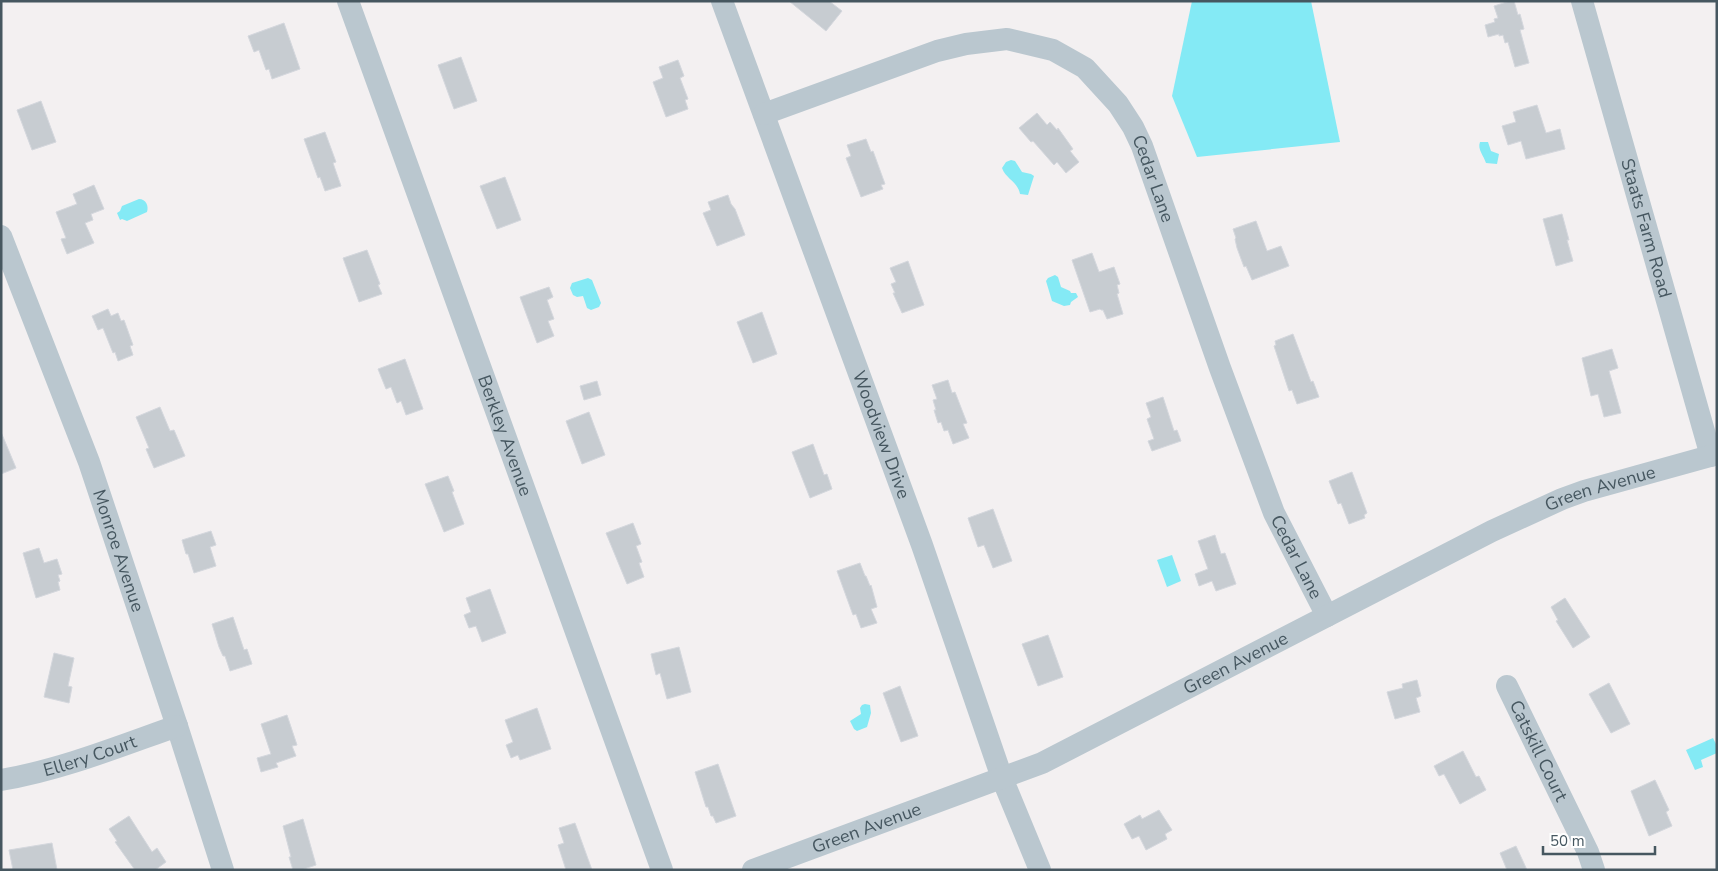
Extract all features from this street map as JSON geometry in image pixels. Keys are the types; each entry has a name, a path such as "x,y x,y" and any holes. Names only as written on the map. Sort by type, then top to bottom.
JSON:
{"street":[{"name":"Berkley Avenue","path":"348,1 662,870"},
{"name":"Woodview Drive","path":"722,1 922,545 1002,778 1040,870"},
{"name":"Staats Farm Road","path":"1582,1 1714,455"},
{"name":"Cedar Lane","path":"764,114 937,50 966,44 1007,39 1053,50 1084,68 1118,104 1133,127 1142,146 1220,368 1274,514 1327,616"},
{"name":"Monroe Avenue","path":"1,236 8,271 89,462 178,726 223,870"},
{"name":"Green Avenue","path":"753,870 1042,763 1492,531 1562,498 1714,455"},
{"name":"Catskill Court","path":"1506,686 1575,824 1594,870"},
{"name":"Ellery Court","path":"1,780 19,777 93,756 178,726"}],"water":[{"path":"1192,1 1311,1 1340,142 1197,157 1172,96"},
{"path":"1480,142 1488,142 1491,151 1499,154 1497,164 1486,163 1480,150"},
{"path":"1015,161 1022,172 1034,176 1028,195 1020,194 1017,186 1002,168 1006,162"},
{"path":"139,199 146,203 148,207 147,212 127,221 120,220 117,213 122,206"},
{"path":"1055,275 1058,277 1061,287 1071,293 1076,293 1078,297 1070,305 1064,306 1052,301 1046,281"},
{"path":"588,278 592,280 601,303 599,307 591,310 587,308 583,296 577,297 573,295 570,288 572,283"},
{"path":"1172,555 1181,581 1167,587 1157,560"},
{"path":"865,704 870,705 871,713 867,727 857,731 850,721 861,714 860,708"},
{"path":"1713,738 1717,746 1717,753 1701,760 1703,767 1695,770 1686,750"}],"building":[{"path":"789,1 829,1 842,11 826,31"},
{"path":"1514,1 1518,15 1520,14 1524,29 1520,30 1529,63 1515,67 1508,42 1505,43 1503,35 1499,36 1499,34 1488,37 1485,25 1495,22 1494,19 1498,18 1494,6"},
{"path":"284,23 300,69 272,79 269,69 266,70 259,50 254,52 248,36"},
{"path":"461,57 477,101 454,109 438,65"},
{"path":"678,60 684,76 680,78 688,99 685,100 688,109 666,117 653,82 663,78 659,67"},
{"path":"41,101 56,142 32,150 17,110"},
{"path":"1537,105 1546,133 1560,129 1565,149 1526,159 1521,141 1508,145 1502,126 1516,122 1513,112"},
{"path":"1037,113 1047,125 1050,122 1057,130 1058,128 1073,149 1070,151 1079,162 1066,173 1057,162 1054,165 1019,128"},
{"path":"325,132 336,162 333,163 341,186 325,191 320,177 318,178 304,139"},
{"path":"866,139 871,152 873,151 885,184 881,185 883,189 861,197 846,158 851,156 847,145"},
{"path":"505,177 521,220 497,229 480,186"},
{"path":"94,185 104,209 91,214 93,220 85,223 94,243 67,254 61,239 66,238 56,212 77,204 73,194"},
{"path":"728,195 745,235 717,246 703,213 711,210 708,202"},
{"path":"1562,214 1573,261 1556,266 1543,219"},
{"path":"1256,221 1267,251 1281,246 1289,266 1252,280 1246,266 1244,267 1233,229"},
{"path":"367,250 382,294 359,302 343,258"},
{"path":"1092,253 1099,272 1114,267 1120,284 1117,285 1119,293 1117,294 1123,314 1107,319 1103,310 1090,312 1072,260"},
{"path":"908,261 924,305 902,313 893,293 895,293 891,284 896,282 890,268"},
{"path":"549,287 553,297 547,300 554,319 548,321 554,336 537,343 520,297"},
{"path":"108,309 111,316 118,313 121,321 124,320 133,345 130,346 133,355 118,361 103,328 98,330 92,316"},
{"path":"762,312 777,354 753,363 737,322"},
{"path":"1293,334 1311,382 1313,381 1319,397 1297,404 1292,390 1289,391 1274,346 1276,345 1275,341"},
{"path":"1612,349 1618,368 1609,371 1621,413 1604,417 1598,394 1591,396 1582,358"},
{"path":"405,359 423,409 406,415 401,401 397,403 391,387 386,389 378,369"},
{"path":"948,380 952,393 955,392 967,423 963,424 969,438 953,444 948,430 944,431 941,422 938,423 933,400 937,399 932,385"},
{"path":"597,381 601,395 584,400 580,386"},
{"path":"1163,397 1174,431 1177,430 1181,441 1152,451 1148,441 1154,439 1147,419 1151,417 1146,403"},
{"path":"160,407 170,431 174,430 185,456 154,468 146,449 149,448 136,417"},
{"path":"589,412 605,455 582,464 566,421"},
{"path":"1,432 16,468 1,474"},
{"path":"813,444 824,475 827,474 832,489 810,498 792,452"},
{"path":"1352,472 1367,513 1364,515 1365,518 1349,524 1341,503 1338,504 1329,481"},
{"path":"448,476 464,524 444,532 425,484"},
{"path":"993,509 1012,561 993,568 984,545 978,547 968,518"},
{"path":"633,523 641,544 636,546 642,562 639,563 644,577 627,584 606,533"},
{"path":"211,531 216,545 210,547 216,566 194,573 182,540"},
{"path":"1215,535 1221,554 1225,553 1236,584 1216,591 1212,581 1199,586 1195,574 1208,569 1198,541"},
{"path":"39,548 44,563 57,559 62,574 58,575 60,590 36,598 23,553"},
{"path":"860,563 871,585 877,607 871,609 877,623 861,628 856,614 853,615 837,571"},
{"path":"490,589 506,633 482,642 476,626 469,628 464,615 471,612 466,598"},
{"path":"1565,598 1590,637 1573,648 1556,621 1558,620 1551,607"},
{"path":"233,617 244,650 247,649 252,664 230,671 225,656 223,656 219,647 212,624"},
{"path":"1048,635 1063,677 1038,686 1022,644"},
{"path":"679,647 691,692 667,699 660,673 656,675 651,654"},
{"path":"54,653 74,658 68,686 72,687 69,703 44,697"},
{"path":"1417,680 1421,696 1416,698 1420,712 1395,719 1387,692 1403,688 1402,684"},
{"path":"1609,683 1630,724 1611,733 1589,694"},
{"path":"900,686 918,736 901,742 883,693"},
{"path":"537,708 551,749 520,760 518,755 511,758 506,745 513,742 505,720"},
{"path":"287,715 297,745 292,746 296,756 276,763 278,767 261,772 257,758 271,754 261,724"},
{"path":"1463,751 1476,777 1479,776 1486,790 1460,804 1444,774 1439,776 1434,766"},
{"path":"718,764 736,816 716,823 708,807 706,807 695,772"},
{"path":"1655,780 1669,810 1666,812 1672,826 1649,836 1631,791"},
{"path":"1159,810 1172,830 1165,834 1167,839 1146,850 1139,836 1132,839 1124,824 1140,815 1142,819"},
{"path":"129,816 152,852 157,848 166,862 155,870 135,870 115,842 117,841 109,829"},
{"path":"303,819 316,865 301,870 293,870 283,826"},
{"path":"575,823 592,870 566,870 558,845 564,843 559,828"},
{"path":"52,843 57,870 13,870 9,850"},
{"path":"1516,846 1527,870 1507,870 1500,853"}]}
